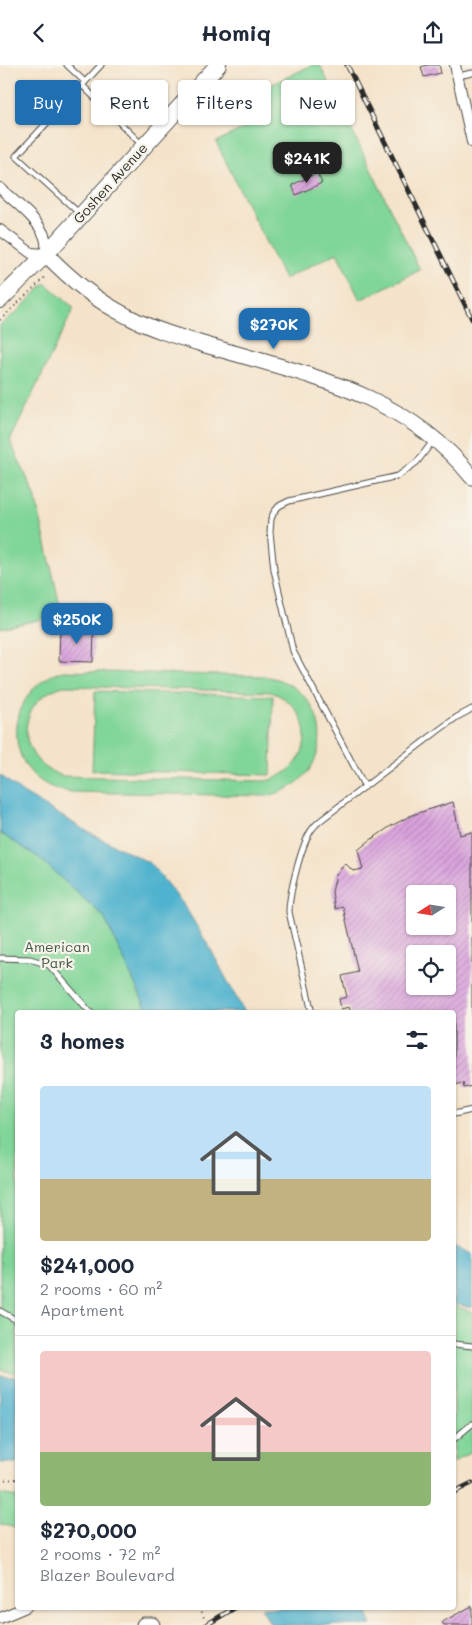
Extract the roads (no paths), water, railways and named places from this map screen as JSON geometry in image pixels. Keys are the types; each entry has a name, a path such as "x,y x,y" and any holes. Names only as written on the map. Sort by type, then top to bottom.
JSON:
{"main road":[{"name":"Goshen Avenue","path":"0,300 46,254 218,65"},
{"path":"46,254 81,286 105,304 128,317 184,339 311,376 358,393 394,411 435,439 472,477"},
{"path":"144,1625 152,1625"}],"street":[{"path":"455,65 472,142"},
{"path":"0,188 32,218 40,229 45,238 46,254 31,253 0,231"},
{"path":"0,1618 19,1610"}],"lane":[{"path":"67,65 143,147"},
{"path":"80,215 16,155 101,65"},
{"path":"457,77 472,73"},
{"path":"365,787 294,651 274,570 270,532 271,519 279,506 289,501 398,475 417,462 435,439"},
{"path":"311,1010 289,912 291,892 306,841 312,828 457,717 472,709"},
{"path":"0,958 30,959 49,965 88,1010"},
{"path":"456,1114 472,1110"},
{"path":"0,1311 15,1319"},
{"path":"456,1344 472,1346"},
{"path":"456,1437 472,1424"}],"water":[{"path":"0,775 23,793 90,833 150,863 184,905 211,950 243,1010 147,1010 104,917 38,857 0,833"},
{"path":"456,1247 472,1254 472,1308 456,1304"},
{"path":"0,1376 15,1377 15,1463 0,1463"},
{"path":"262,1610 366,1610 372,1625 271,1625"}],"railway":[{"path":"347,65 472,319"},
{"path":"456,1491 472,1483"},
{"path":"206,1625 231,1610"}],"park label":[{"name":"American Park","path":"57,954"}]}
